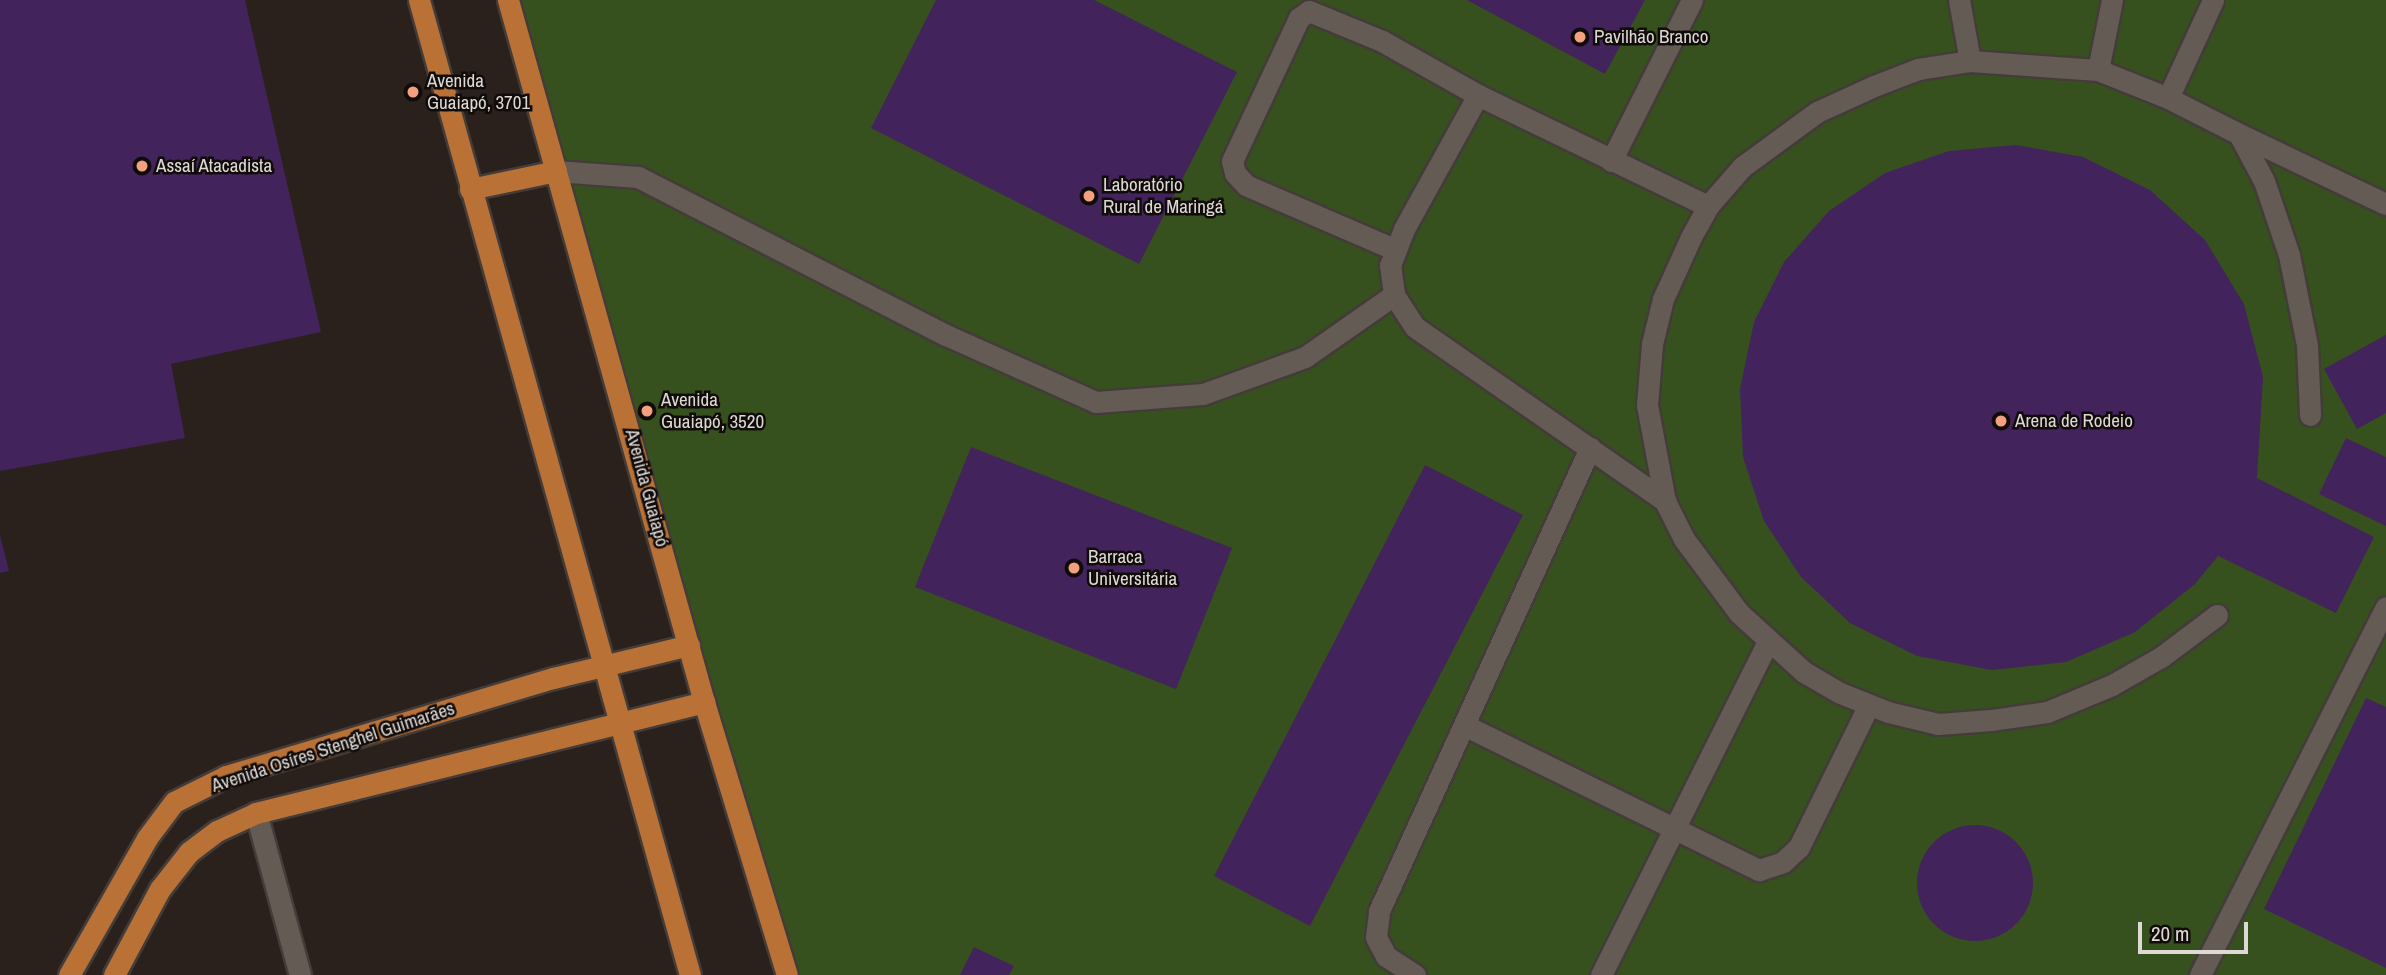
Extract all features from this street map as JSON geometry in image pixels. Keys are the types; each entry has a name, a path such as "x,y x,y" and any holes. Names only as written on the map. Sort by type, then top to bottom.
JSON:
{"main road":[{"path":"419,0 470,189 606,664 690,975"},
{"name":"Avenida Guaiapó","path":"508,0 704,702 787,975"},
{"path":"470,189 556,170"},
{"name":"Avenida Osíres Stenghel Guimarães","path":"69,975 147,838 174,802 226,776 606,664 689,645"},
{"name":"Avenida Osíres Stenghel Guimarães","path":"114,975 160,889 189,852 216,831 256,813 704,702"}],"street":[{"path":"1611,161 1692,0"},
{"path":"1959,0 1970,61"},
{"path":"2098,70 2112,0"},
{"path":"2168,98 2213,0"},
{"path":"1396,250 1246,185 1235,173 1232,162 1299,18 1309,10 1320,12 1611,161 1708,206"},
{"path":"2217,615 2151,663 2047,712 1938,724 1869,705 1804,672 1767,643 1710,576 1665,501 1647,405 1651,344 1663,299 1708,206 1742,167 1817,112 1918,69 1970,61 2098,70 2168,98 2386,204"},
{"path":"1478,94 1396,250 1390,265 1394,295 1415,327 1665,501"},
{"path":"2239,134 2264,181 2292,269 2307,345 2310,415"},
{"path":"556,170 638,177 946,335 1096,402 1203,394 1305,357 1394,295"},
{"path":"1415,975 1386,956 1376,937 1379,911 1590,448"},
{"path":"2200,975 2386,607"},
{"path":"1601,975 1767,643"},
{"path":"1464,725 1759,870 1783,862 1799,847 1869,705"},
{"path":"256,813 300,975"}],"green space":[{"path":"508,0 2386,0 2386,975 787,975"}],"building":[{"name":"Assaí Atacadista","path":"0,0 245,0 321,332 171,364 185,438 0,471"},
{"name":"Laboratório Rural de Maringá","path":"936,0 1094,0 1237,72 1139,264 871,128"},
{"name":"Pavilhão Branco","path":"1467,0 1645,0 1605,74"},
{"name":"Arena de Rodeio","path":"2016,145 2083,157 2150,190 2205,240 2244,304 2263,377 2257,478 2374,537 2336,613 2218,556 2194,585 2135,632 2066,662 1992,670 1917,656 1850,623 1801,577 1764,521 1743,457 1740,389 1754,322 1784,262 1829,211 1885,173 1949,151"},
{"path":"2386,335 2386,413 2357,429 2324,369"},
{"path":"2346,438 2386,457 2386,526 2319,494"},
{"name":"Barraca Universitária","path":"971,447 1232,548 1176,689 915,587"},
{"path":"1425,465 1523,515 1310,926 1214,876"},
{"path":"0,535 9,571 0,573"},
{"path":"2366,698 2386,707 2386,968 2264,909"},
{"path":"1975,825 1997,829 2016,842 2029,861 2033,883 2029,905 2016,924 1997,937 1975,941 1953,937 1934,924 1921,905 1917,883 1921,861 1934,842 1953,829"},
{"path":"974,947 1014,966 1009,975 960,975"}],"place":[{"name":"Pavilhão Branco","path":"1580,37"},
{"name":"Avenida Guaiapó, 3701","path":"413,92"},
{"name":"Assaí Atacadista","path":"142,166"},
{"name":"Laboratório Rural de Maringá","path":"1089,196"},
{"name":"Avenida Guaiapó, 3520","path":"647,411"},
{"name":"Arena de Rodeio","path":"2001,421"},
{"name":"Barraca Universitária","path":"1074,568"}]}
